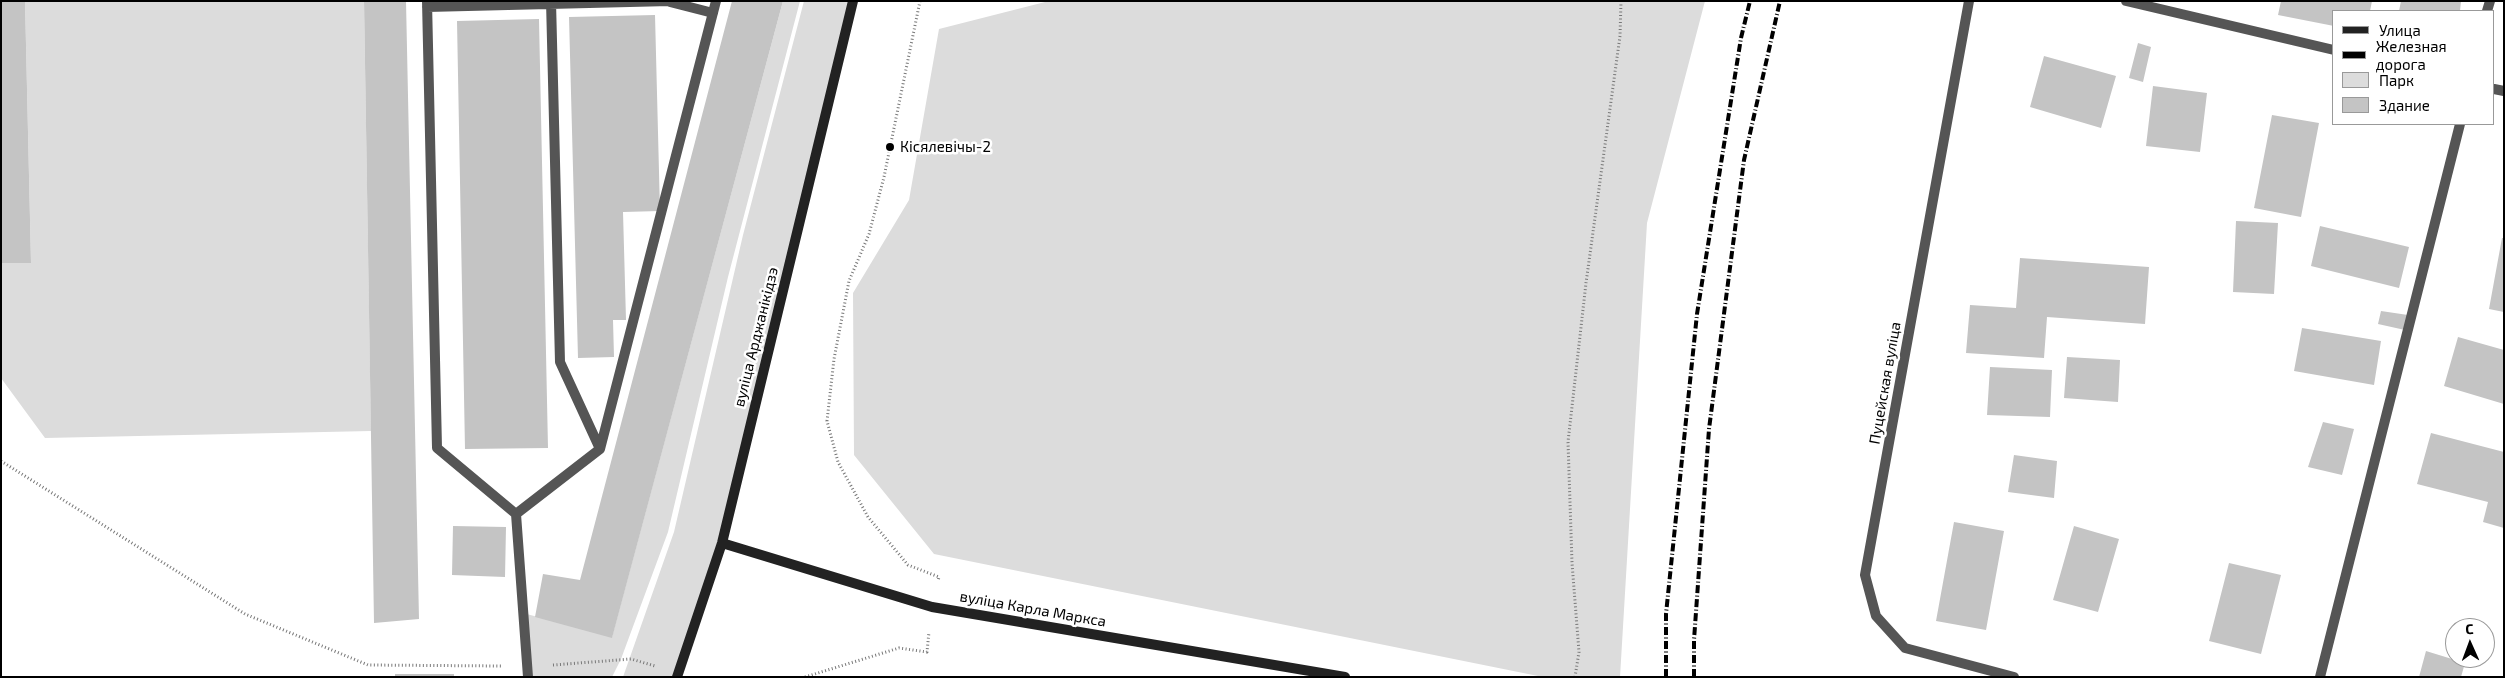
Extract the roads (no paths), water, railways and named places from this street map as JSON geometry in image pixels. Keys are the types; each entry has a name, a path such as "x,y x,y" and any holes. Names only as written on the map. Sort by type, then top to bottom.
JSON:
{"main road":[{"name":"вуліца Арджанікідзэ","path":"677,677 722,543 853,1"},
{"name":"вуліца Карла Маркса","path":"722,543 932,607 1345,677"}],"street":[{"path":"516,514 600,449 716,1"},
{"name":"Пуцейская вуліца","path":"1969,1 1865,575 1876,616 1905,648 2014,677"},
{"path":"2126,1 2332,50"},
{"path":"527,672 516,514 436,448 427,4 670,2 713,13"},
{"path":"551,3 560,362 600,449"},
{"path":"2320,677 2460,125"}],"railway":[{"path":"1666,677 1666,614 1697,314 1741,38 1750,1"},
{"path":"1694,677 1694,640 1709,429 1744,160 1780,1"}],"place":[{"name":"Кісялевічы-2","path":"890,147"}]}
